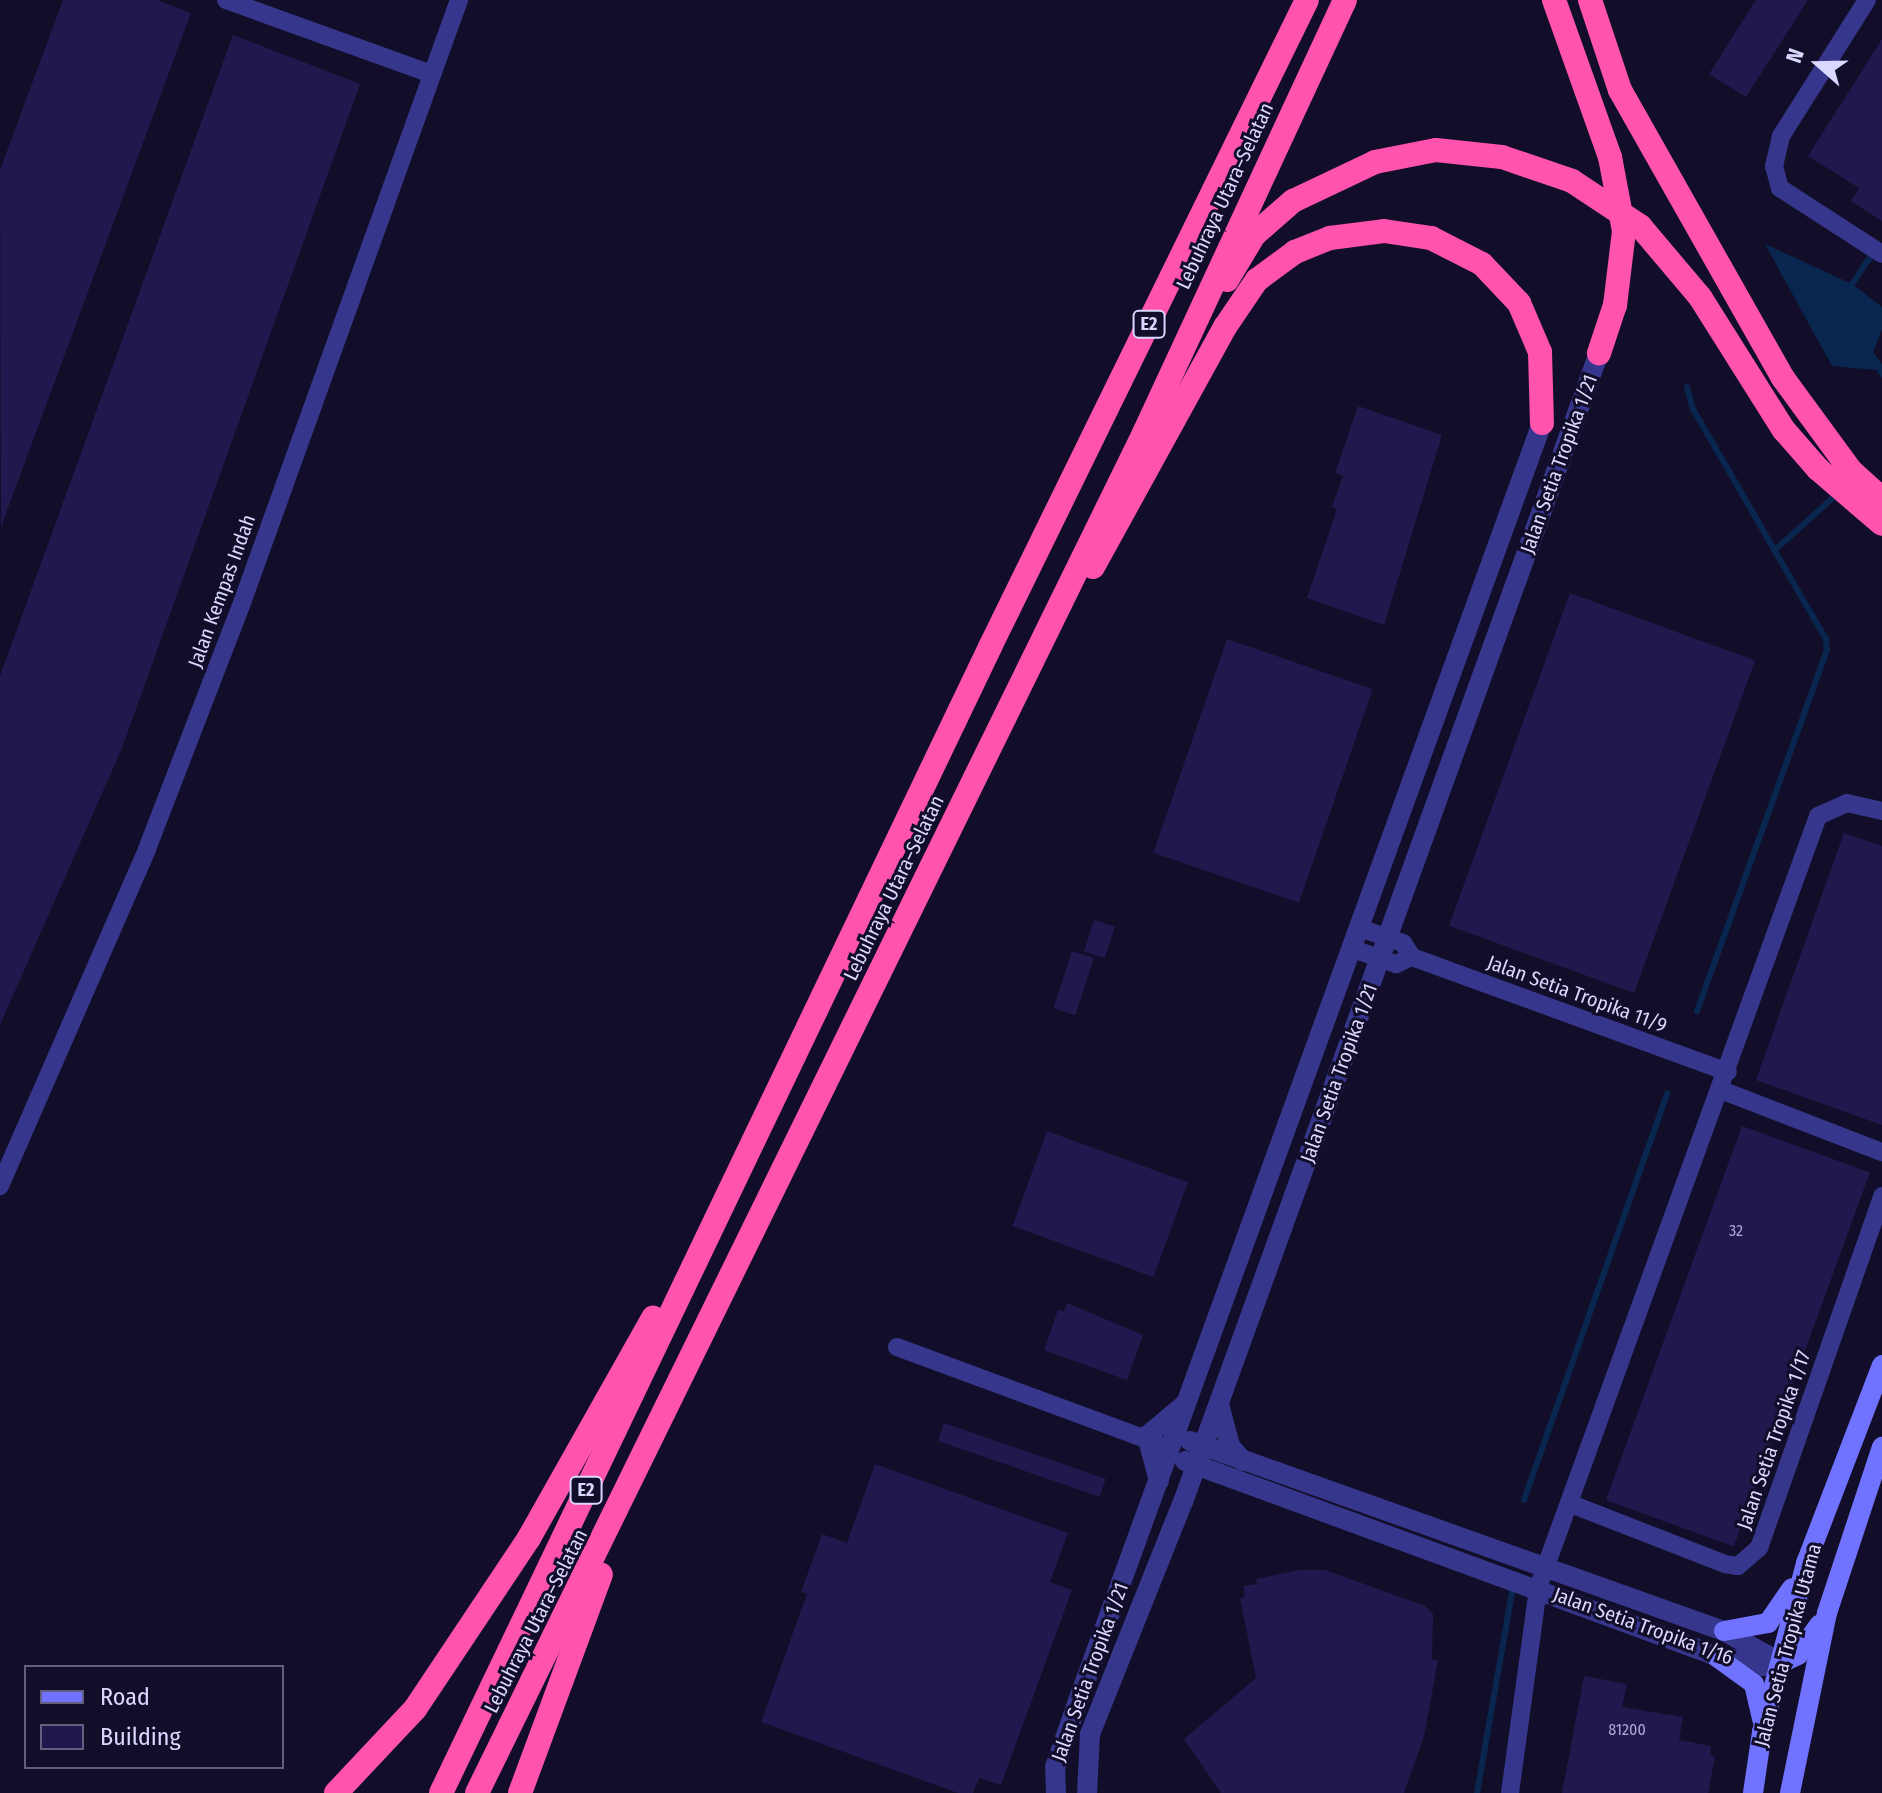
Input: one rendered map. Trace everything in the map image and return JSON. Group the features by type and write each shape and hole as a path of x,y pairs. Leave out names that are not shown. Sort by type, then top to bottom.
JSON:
{"highway":[{"name":"Lebuhraya Utara–Selatan","path":"441,1793 1307,0"},
{"name":"Lebuhraya Utara–Selatan","path":"477,1793 629,1489 1144,433 1268,156 1345,0"},
{"path":"1554,0 1610,157 1624,231 1623,259 1599,353"},
{"path":"1590,0 1620,90 1783,378 1851,471 1882,499"},
{"path":"1144,433 1254,235 1293,201 1375,162 1436,150 1502,157 1572,181 1640,226 1700,297 1783,429 1818,469 1882,524"},
{"path":"1032,662 1116,531 1225,327 1257,280 1295,252 1330,238 1384,231 1431,238 1482,264 1519,303 1540,352 1542,423"},
{"path":"336,1793 415,1709 529,1538 732,1187"},
{"path":"520,1793 629,1489"}],"main road":[{"name":"Jalan Setia Tropika Utama","path":"1753,1793 1762,1732 1806,1563 1882,1365"},
{"name":"Jalan Setia Tropika Utama","path":"1790,1793 1827,1613 1882,1447"},
{"path":"1724,1631 1768,1623 1806,1563"},
{"path":"1803,1718 1793,1678 1781,1663 1798,1655 1827,1613"},
{"path":"1714,1655 1754,1684 1762,1732"}],"street":[{"path":"226,0 432,74"},
{"name":"Jalan Kempas Indah","path":"0,1186 147,849 226,644 459,0"},
{"path":"1867,0 1781,136 1774,166 1780,188 1882,254"},
{"name":"Jalan Setia Tropika 1/21","path":"1087,1793 1090,1734 1200,1456 1599,353"},
{"name":"Jalan Setia Tropika 1/21","path":"1056,1793 1059,1756 1542,423"},
{"path":"1510,1793 1542,1578 1818,816 1847,803 1882,811"},
{"path":"1353,949 1396,964 1412,957 1403,943 1360,928"},
{"name":"Jalan Setia Tropika 11/9","path":"1412,957 1724,1081 1882,1152"},
{"name":"Jalan Setia Tropika 1/17","path":"1571,1504 1725,1564 1738,1566 1759,1548 1882,1196"},
{"path":"897,1347 1173,1445"},
{"path":"1147,1436 1190,1397"},
{"path":"1183,1502 1211,1483 1241,1473 1219,1404"},
{"path":"1147,1436 1159,1485"},
{"name":"Jalan Setia Tropika 1/16","path":"1173,1445 1241,1473 1542,1578 1724,1631 1781,1663"},
{"name":"Jalan Setia Tropika 1/16","path":"1542,1578 1714,1655 1762,1666 1781,1663"}],"water":[{"path":"1765,244 1852,284 1882,307 1882,330 1873,352 1882,364 1882,378 1876,370 1832,366"}],"building":[{"path":"63,0 157,0 191,13 1,527 0,170"},
{"path":"1756,0 1808,0 1746,97 1709,74"},
{"path":"233,35 360,84 122,748 0,1025 0,676"},
{"path":"1882,39 1882,221 1851,201 1859,188 1808,156"},
{"path":"1358,406 1442,435 1384,625 1307,598 1337,509 1332,507 1343,476 1335,473"},
{"path":"1570,593 1755,660 1634,993 1449,926"},
{"path":"1227,639 1373,689 1299,903 1153,853"},
{"path":"1844,833 1882,846 1882,1125 1756,1080"},
{"path":"1094,920 1115,927 1105,958 1084,951"},
{"path":"1072,951 1094,958 1075,1015 1053,1008"},
{"path":"1742,1126 1870,1173 1734,1547 1606,1500"},
{"path":"1047,1131 1188,1182 1153,1277 1012,1226"},
{"path":"1067,1303 1143,1335 1127,1380 1044,1350 1058,1310 1064,1311"},
{"path":"944,1423 1106,1479 1099,1497 938,1441"},
{"path":"875,1464 1068,1533 1050,1582 1072,1590 1001,1785 979,1778 973,1793 958,1793 761,1722 807,1594 801,1592 822,1534 847,1543"},
{"path":"1299,1570 1325,1570 1425,1606 1433,1614 1432,1659 1438,1661 1424,1736 1404,1793 1221,1793 1184,1739 1256,1678 1240,1598 1245,1597 1243,1586 1257,1584 1256,1579"},
{"path":"1584,1676 1627,1684 1622,1707 1683,1717 1679,1740 1711,1746 1710,1755 1715,1756 1708,1793 1562,1793"}],"waterway":[{"path":"1852,284 1870,257"},
{"path":"1687,387 1693,409 1826,639 1827,650 1697,1011"},
{"path":"1775,550 1835,496"},
{"path":"1524,1500 1667,1093"},
{"path":"1477,1793 1513,1586"}]}
